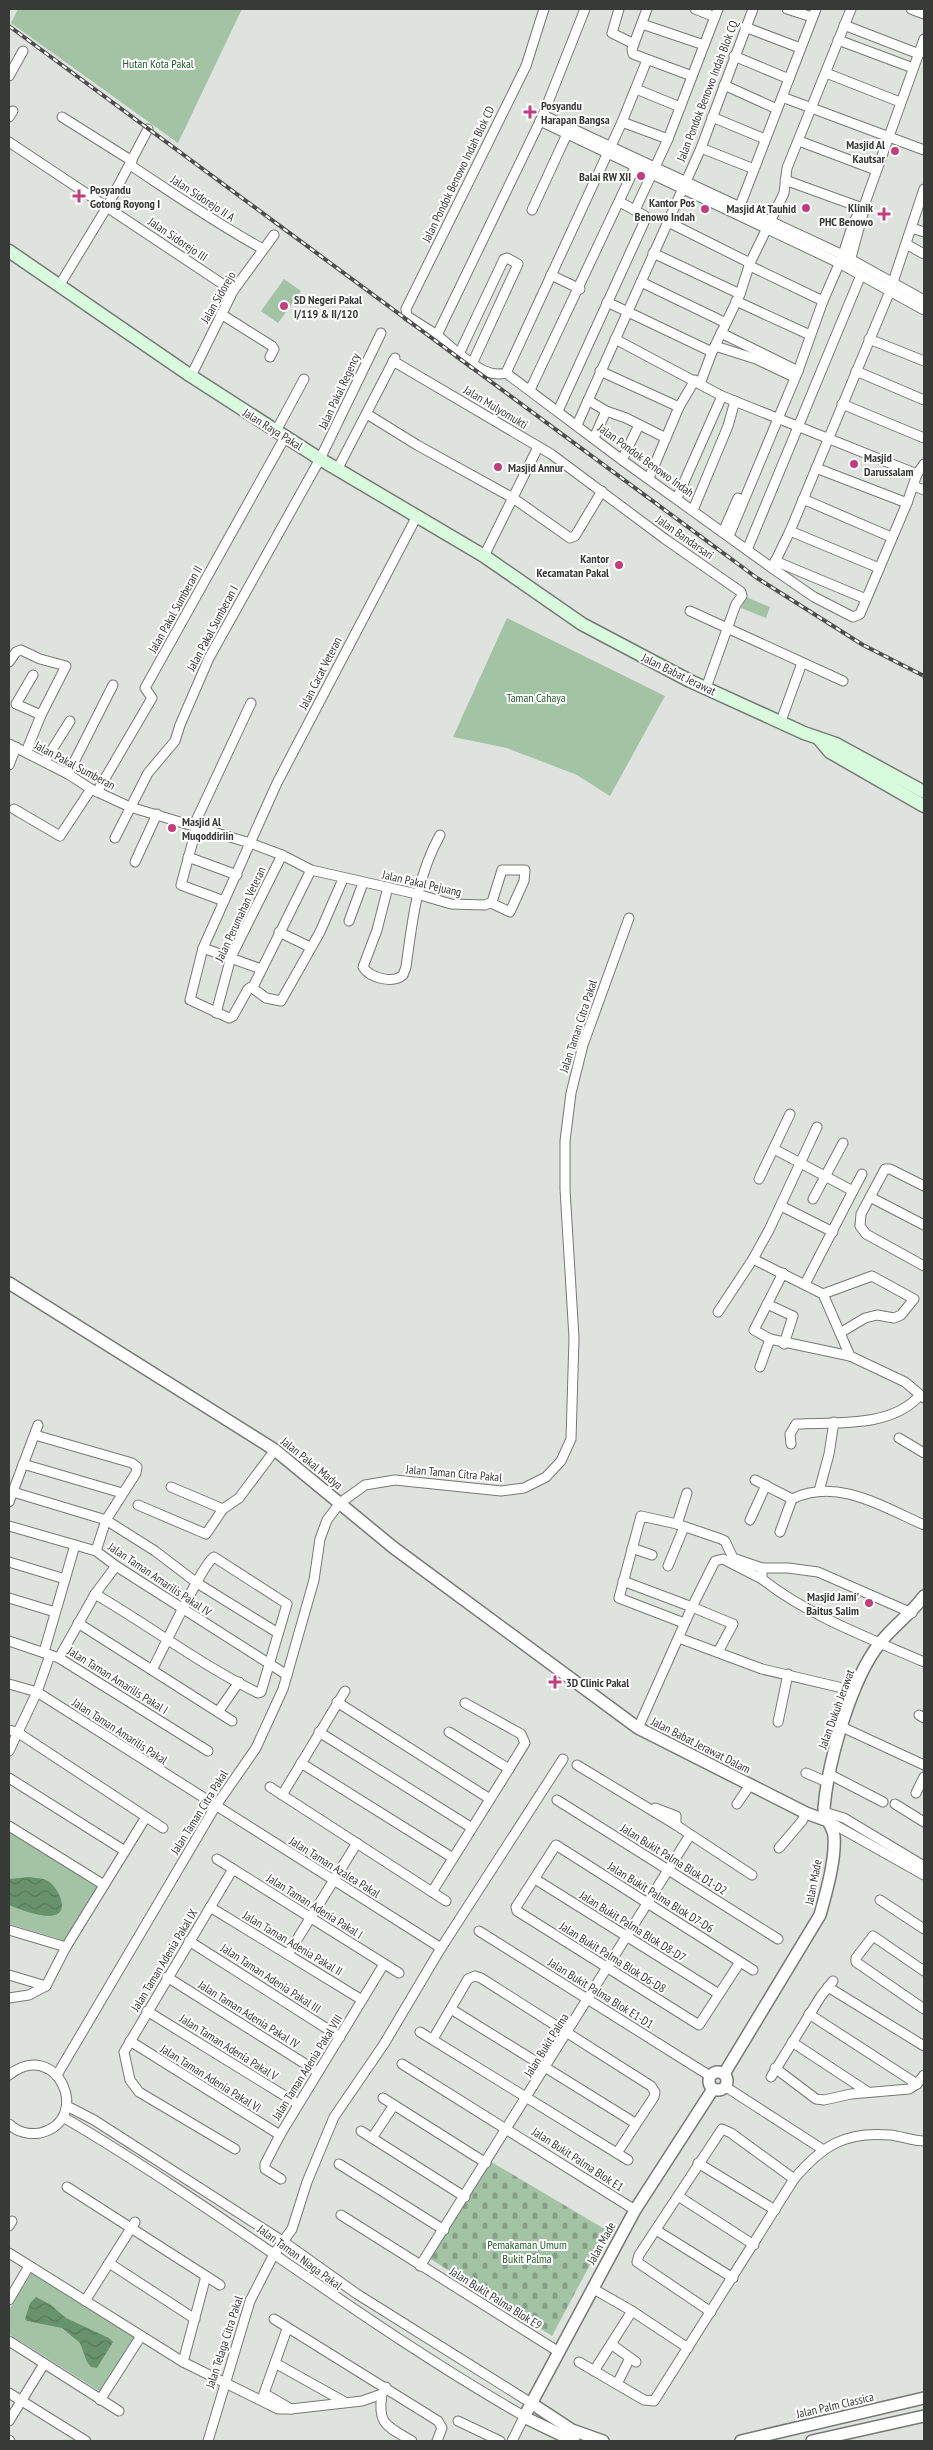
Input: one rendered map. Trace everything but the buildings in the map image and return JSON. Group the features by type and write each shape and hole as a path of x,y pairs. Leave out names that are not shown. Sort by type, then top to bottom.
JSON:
{"main road":[{"name":"Jalan Raya Pakal","path":"9,251 191,376 280,434 318,462 338,468 412,524 484,556 545,597"},
{"name":"Jalan Babat Jerawat","path":"545,597 582,624 622,646 706,688 819,739 836,744 924,792"},
{"name":"Jalan Babat Jerawat","path":"819,739 830,752 924,806"}],"street":[{"name":"Jalan Pondok Benowo Indah Blok CD","path":"437,334 407,316 406,309 526,66 544,9"},
{"path":"585,9 541,118 437,334 472,364 494,375 506,373 609,151 647,60"},
{"path":"619,9 612,32 633,46"},
{"path":"648,9 633,46 636,56 692,76"},
{"path":"695,9 716,13"},
{"name":"Jalan Pondok Benowo Indah Blok CQ","path":"577,425 700,148 753,9"},
{"path":"738,211 813,11 787,9"},
{"path":"649,478 680,407 698,382 738,297 750,264 784,194 788,168 851,9"},
{"path":"911,9 924,14"},
{"name":"Jalan Pondok Benowo Indah Blok CQ","path":"635,210 668,139 716,13"},
{"path":"642,24 704,45"},
{"path":"844,26 919,54"},
{"path":"745,27 800,48"},
{"path":"726,534 823,301 845,261 853,223 864,206 924,39"},
{"path":"838,40 913,68"},
{"path":"9,76 23,51"},
{"path":"734,56 789,79"},
{"path":"826,73 900,102"},
{"path":"724,85 777,108"},
{"path":"636,89 680,107"},
{"path":"782,97 924,150"},
{"name":"Jalan Sidorejo II A","path":"62,117 211,216 226,229 263,249"},
{"path":"541,118 567,134 609,151"},
{"path":"541,118 845,261 892,287 924,310"},
{"path":"712,118 765,139"},
{"path":"622,122 668,139"},
{"path":"59,286 107,207 148,129"},
{"path":"532,210 567,134"},
{"name":"Jalan Sidorejo III","path":"9,142 233,291"},
{"path":"799,142 876,170"},
{"path":"700,148 754,169"},
{"path":"530,390 580,289 637,164"},
{"path":"785,180 864,206"},
{"path":"866,599 774,564 790,531 892,287 924,189"},
{"path":"558,410 646,218 620,202"},
{"path":"668,222 823,301"},
{"path":"912,228 924,232"},
{"name":"Jalan Sidorejo","path":"191,376 233,291 274,235"},
{"path":"906,244 924,254"},
{"path":"653,253 810,335"},
{"path":"459,354 504,259 518,263 472,364"},
{"path":"845,261 862,274 924,300"},
{"path":"747,550 862,274"},
{"path":"551,275 580,289"},
{"path":"641,282 726,323"},
{"path":"608,302 713,349 795,371"},
{"path":"221,314 272,346 274,350 270,357"},
{"path":"721,332 795,371"},
{"name":"Jalan Pakal Regency","path":"318,462 381,333"},
{"path":"869,339 924,361"},
{"path":"615,340 722,396 917,474"},
{"name":"Jalan Mulyomukti","path":"338,468 394,359 584,477"},
{"path":"600,371 680,407"},
{"path":"856,371 924,400"},
{"name":"Jalan Pondok Benowo Indah","path":"506,373 747,550 774,564 814,597 848,616 858,616 907,504 917,474 924,464"},
{"path":"280,434 304,379"},
{"path":"677,498 722,396"},
{"path":"588,400 606,411 666,438"},
{"path":"693,510 728,426 735,401"},
{"path":"842,404 924,438"},
{"path":"594,438 606,411"},
{"path":"367,414 417,445 513,498 572,538 602,491"},
{"path":"622,460 639,425"},
{"name":"Jalan Pakal Sumberan II","path":"94,790 152,698 145,688 280,434"},
{"path":"484,556 538,447"},
{"name":"Jalan Pakal Sumberan I","path":"115,838 148,773 178,736 180,725 209,658 318,462"},
{"path":"816,468 907,504"},
{"name":"Jalan Bandarsari","path":"584,477 665,539 741,592 742,596 736,604 706,688"},
{"path":"914,486 924,490"},
{"path":"803,499 891,537"},
{"name":"Jalan Cacat Veteran","path":"250,843 282,773 412,524"},
{"path":"790,531 879,568"},
{"path":"690,611 843,681"},
{"path":"9,662 16,652 21,650 40,659 66,666 41,715 26,752"},
{"path":"781,721 802,663"},
{"path":"32,675 16,704 41,715"},
{"path":"68,774 113,685"},
{"name":"Jalan Perumahan Veteran","path":"224,901 182,886 181,881 196,826 250,703"},
{"path":"45,761 70,721"},
{"path":"9,765 12,746"},
{"name":"Jalan Pakal Sumberan","path":"12,746 45,761 94,790 130,807"},
{"path":"14,809 60,836 94,790"},
{"path":"130,807 250,843"},
{"path":"135,862 157,814"},
{"path":"388,887 378,930 363,967 366,972 379,978 395,979 403,975 406,967 417,894 429,854 440,836"},
{"name":"Jalan Pakal Pejuang","path":"250,843 311,870 343,879 388,887 451,904 491,903"},
{"name":"Jalan Perumahan Veteran","path":"250,843 203,948 190,999 191,1002 216,1013 231,957 282,856"},
{"name":"Jalan Perumahan Veteran","path":"188,857 237,875"},
{"path":"216,1013 232,1018 248,989 253,987 311,870"},
{"path":"502,870 526,870 524,880 510,912 491,903 502,870"},
{"path":"253,987 266,998 281,1001 326,920 343,879"},
{"path":"349,921 363,883"},
{"name":"Jalan Taman Citra Pakal","path":"57,2075 215,1807 256,1748 283,1689 314,1580 320,1539 327,1520 340,1503 365,1485 395,1480 501,1491 524,1488 546,1478 561,1460 572,1439 574,1338 564,1189 565,1141 571,1093 583,1045 628,918"},
{"path":"279,932 310,947"},
{"path":"203,948 261,969"},
{"path":"759,1179 790,1114"},
{"path":"718,1312 753,1259 781,1206 799,1162 817,1127"},
{"path":"813,1199 843,1143"},
{"path":"774,1149 853,1190"},
{"path":"924,1186 887,1168 870,1197 861,1217 860,1226 863,1231 924,1266"},
{"path":"806,1284 862,1174"},
{"path":"870,1197 924,1225"},
{"path":"781,1206 833,1232"},
{"path":"753,1259 823,1294 850,1356"},
{"path":"783,1273 754,1330 770,1340 784,1344 850,1356 906,1382 922,1396 897,1414 888,1417 796,1424 790,1434 791,1444"},
{"path":"823,1294 872,1276 914,1299 901,1315 894,1318 877,1315 871,1316 840,1333"},
{"name":"Jalan Pakal Madya","path":"9,1283 275,1450 394,1548 582,1687"},
{"path":"767,1304 794,1316 784,1344"},
{"path":"760,1367 770,1340"},
{"path":"819,1491 829,1454 834,1422"},
{"path":"38,1425 10,1496 106,1520 155,1551 197,1583 278,1633"},
{"path":"35,1434 137,1466 136,1473 106,1520 96,1551"},
{"path":"899,1438 924,1453"},
{"path":"138,1505 204,1534 209,1531 223,1509 239,1498 275,1450"},
{"path":"24,1464 122,1493"},
{"path":"755,1480 792,1499"},
{"path":"750,1520 766,1485"},
{"path":"171,1487 223,1509"},
{"path":"780,1532 792,1499 807,1492 819,1491 843,1491 924,1525"},
{"path":"668,1566 680,1526 687,1493"},
{"path":"684,1623 622,1601 619,1595 641,1516 680,1526 725,1541 733,1561 762,1578 781,1594 801,1606 924,1662"},
{"name":"Jalan Taman Amarilis Pakal IV","path":"9,1526 96,1551 183,1610 287,1675"},
{"path":"9,1751 13,1731 36,1692 51,1655 55,1612 75,1545"},
{"path":"632,1548 652,1555"},
{"path":"95,1594 168,1639 258,1693 261,1692 287,1604 214,1557 208,1560 197,1583 183,1610 168,1639 152,1670"},
{"path":"638,1728 684,1623 715,1561 723,1559 762,1568 788,1568 818,1572 912,1613"},
{"path":"9,1562 65,1578"},
{"path":"51,1655 78,1623 95,1594 116,1566"},
{"path":"762,1568 762,1578"},
{"path":"623,1581 733,1624 718,1652"},
{"name":"Jalan Dukuh Jerawat","path":"818,1815 842,1727 867,1664 880,1643 912,1613 924,1596"},
{"path":"9,1598 55,1612"},
{"path":"78,1623 232,1722"},
{"path":"679,1638 762,1669 855,1691"},
{"name":"Jalan Taman Amarilis Pakal I","path":"9,1641 51,1655 208,1751"},
{"path":"778,1722 788,1674"},
{"path":"218,1712 239,1682"},
{"name":"Jalan Taman Amarilis Pakal","path":"9,1684 36,1692 215,1807"},
{"name":"Jalan Babat Jerawat Dalam","path":"582,1687 638,1728 750,1785 818,1815"},
{"path":"282,1795 345,1691"},
{"path":"337,1702 490,1799"},
{"path":"432,1892 525,1744 525,1738 521,1734 465,1703"},
{"path":"842,1727 924,1765"},
{"path":"13,1731 163,1828"},
{"path":"319,1732 472,1828"},
{"path":"449,1732 509,1770"},
{"path":"441,1948 563,1759"},
{"path":"301,1763 453,1858"},
{"path":"577,1765 676,1825 752,1875"},
{"path":"806,1774 828,1778 883,1802"},
{"path":"916,1793 924,1777"},
{"path":"9,1778 126,1851"},
{"path":"737,1804 750,1785"},
{"path":"270,1787 446,1901"},
{"name":"Jalan Bukit Palma Blok D1-D2","path":"557,1800 778,1939"},
{"path":"896,1804 924,1822"},
{"name":"Jalan Taman Azalea Pakal","path":"215,1807 441,1948"},
{"path":"818,1815 924,1875"},
{"path":"779,1848 798,1827 818,1815 844,1818 924,1866"},
{"name":"Jalan Made","path":"724,2074 820,1915 826,1895 834,1837 818,1815"},
{"path":"9,1998 29,1994 46,1986 66,1947 146,1817"},
{"path":"9,1826 104,1885"},
{"name":"Jalan Bukit Palma","path":"420,2266 568,2034 587,2000 690,1835"},
{"path":"288,1954 357,1843"},
{"name":"Jalan Bukit Palma Blok D7-D6","path":"534,1879 556,1845 753,1970"},
{"name":"Jalan Taman Adenia Pakal I","path":"218,1859 399,1973"},
{"name":"Jalan Taman Adenia Pakal IX","path":"233,1869 124,2052 125,2066 130,2080 139,2092 234,2149"},
{"name":"Jalan Bukit Palma Blok D6-D8","path":"534,1879 515,1909 607,1968 699,2025 719,1994"},
{"name":"Jalan Bukit Palma Blok D8-D7","path":"534,1879 719,1994"},
{"path":"880,1900 924,1929"},
{"name":"Jalan Taman Adenia Pakal II","path":"210,1907 362,2000"},
{"path":"9,1930 66,1947"},
{"name":"Jalan Bukit Palma Blok E1-D1","path":"479,1931 710,2076"},
{"path":"924,1970 873,1936 856,1958 856,1962 924,2009"},
{"name":"Jalan Taman Adenia Pakal III","path":"189,1941 340,2037"},
{"name":"Jalan Telaga Citra Pakal","path":"208,2441 250,2301 274,2254 292,2229 307,2182 334,2117 384,2044 441,1948"},
{"path":"719,1994 740,1962"},
{"name":"Jalan Taman Adenia Pakal VIII","path":"281,2179 264,2167 298,2104 384,1964"},
{"path":"9,1975 46,1986"},
{"path":"433,2039 468,1979 475,1976 481,1978 651,2086 654,2096 617,2153"},
{"name":"Jalan Taman Adenia Pakal IV","path":"167,1977 318,2072"},
{"path":"924,2046 830,1984 809,2014 773,2073 816,2099 824,2100 868,2092 901,2090 917,2084 924,2074"},
{"path":"451,2009 636,2123"},
{"name":"Jalan Taman Adenia Pakal V","path":"147,2011 298,2104"},
{"path":"809,2014 917,2084"},
{"path":"420,2032 628,2160"},
{"name":"Jalan Taman Adenia Pakal VI","path":"130,2041 280,2135"},
{"path":"792,2042 868,2092"},
{"name":"Jalan Bukit Palma Blok E1","path":"402,2064 508,2128 635,2210"},
{"path":"9,2075 26,2066 48,2069 57,2075 66,2089 67,2106 63,2117 56,2125 46,2131 35,2134 24,2133 9,2124"},
{"path":"717,2072 724,2074 728,2080 726,2087 720,2090 713,2089 709,2083 710,2076 717,2072"},
{"path":"726,2087 822,2149"},
{"name":"Jalan Made","path":"524,2416 635,2210 713,2089"},
{"path":"383,2098 486,2163"},
{"path":"372,2138 394,2105"},
{"name":"Jalan Taman Niaga Pakal","path":"67,2106 94,2120 284,2242 357,2294 531,2403"},
{"name":"Jalan Taman Niaga Pakal","path":"63,2117 198,2202 332,2296 524,2416"},
{"path":"711,2312 637,2262 656,2230 722,2129 731,2133 794,2179"},
{"path":"361,2131 465,2197"},
{"path":"579,2362 644,2400 654,2400 754,2245 794,2179 822,2149 844,2139 876,2134 924,2141"},
{"path":"698,2163 775,2210"},
{"path":"339,2164 444,2230"},
{"path":"67,2187 133,2225 220,2285"},
{"path":"678,2196 754,2245"},
{"name":"Jalan Bukit Palma Blok E9","path":"341,2215 559,2352"},
{"path":"85,2301 133,2225"},
{"path":"656,2230 733,2278"},
{"path":"9,2253 183,2362 224,2384 291,2409 343,2401 362,2401 384,2390"},
{"path":"110,2263 195,2319"},
{"path":"9,2300 29,2266"},
{"path":"183,2362 206,2276"},
{"path":"592,2288 632,2311 688,2348"},
{"path":"594,2371 632,2311"},
{"path":"274,2320 384,2390 438,2420 442,2428 437,2441"},
{"path":"263,2398 287,2329"},
{"path":"100,2400 141,2336"},
{"path":"9,2341 119,2411"},
{"path":"611,2344 633,2360 617,2384"},
{"path":"9,2421 44,2364"},
{"path":"275,2364 343,2401"},
{"path":"384,2390 379,2410 381,2417 388,2426 412,2441"},
{"path":"9,2393 86,2441"},
{"name":"Jalan Palm Classica","path":"748,2440 924,2398"},
{"path":"531,2403 572,2430 602,2441"},
{"path":"512,2441 524,2416 574,2441"},
{"path":"812,2441 924,2416"},
{"path":"458,2421 500,2441"}],"green space":[{"name":"Hutan Kota Pakal","path":"18,9 242,9 178,143 11,23"},
{"path":"284,279 301,291 278,323 261,311"},
{"path":"746,597 770,607 766,618 741,608"},
{"name":"Taman Cahaya","path":"507,618 665,696 610,796 577,775 507,748 453,737"},
{"path":"9,1831 99,1888 66,1941 9,1924"},
{"name":"Pemakaman Umum Bukit Palma","path":"488,2160 608,2231 552,2336 429,2258"},
{"path":"32,2272 137,2336 101,2392 9,2334 9,2310"}],"water":[{"path":"29,1877 46,1880 52,1884 61,1901 61,1911 50,1916 40,1915 9,1905 9,1879"},
{"path":"36,2297 51,2305 66,2318 109,2338 113,2342 97,2368 91,2367 87,2362 80,2343 62,2328 25,2319 30,2303"}],"railway":[{"path":"9,26 757,578 863,645 924,676"}],"place":[{"name":"Posyandu Harapan Bangsa","path":"530,112"},
{"name":"Masjid Al Kautsar","path":"895,151"},
{"name":"Balai RW XII","path":"641,176"},
{"name":"Posyandu Gotong Royong I","path":"79,196"},
{"name":"Masjid At Tauhid","path":"806,208"},
{"name":"Kantor Pos Benowo Indah","path":"705,209"},
{"name":"Klinik PHC Benowo","path":"884,214"},
{"name":"SD Negeri Pakal I/119 & II/120","path":"284,306"},
{"name":"Masjid Darussalam","path":"854,464"},
{"name":"Masjid Annur","path":"498,467"},
{"name":"Kantor Kecamatan Pakal","path":"619,565"},
{"name":"Masjid Al Muqoddiriin","path":"172,828"},
{"name":"Masjid Jami' Baitus Salim","path":"869,1603"},
{"name":"3D Clinic Pakal","path":"555,1682"}]}
